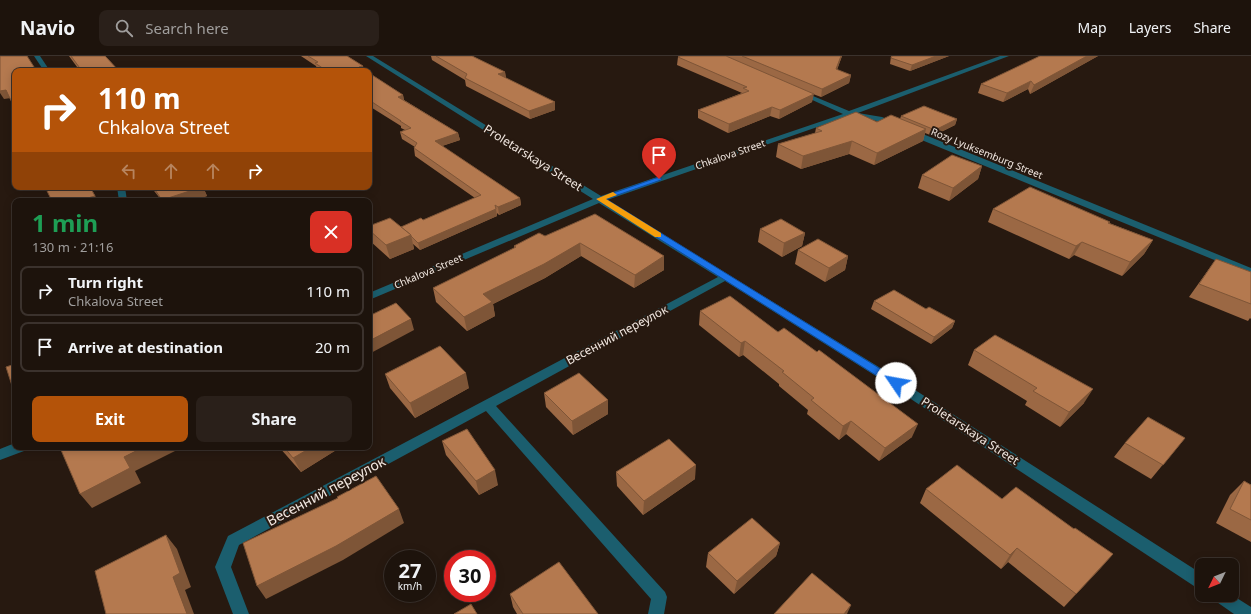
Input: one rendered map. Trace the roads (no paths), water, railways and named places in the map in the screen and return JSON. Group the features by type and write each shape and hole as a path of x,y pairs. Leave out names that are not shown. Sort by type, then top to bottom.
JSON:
{"street":[{"path":"37,56 45,68"},
{"name":"Proletarskaya Street","path":"369,56 890,379 1195,578"},
{"name":"Chkalova Street","path":"372,295 600,199 849,114 1006,56"},
{"name":"Rozy Lyuksemburg Street","path":"792,90 849,114 879,119 1251,272"},
{"name":"Весенний переулок","path":"241,614 223,567 233,541 726,277"},
{"path":"488,405 659,597 656,614"},
{"path":"0,455 12,450"},
{"path":"1230,602 1248,614"}]}
